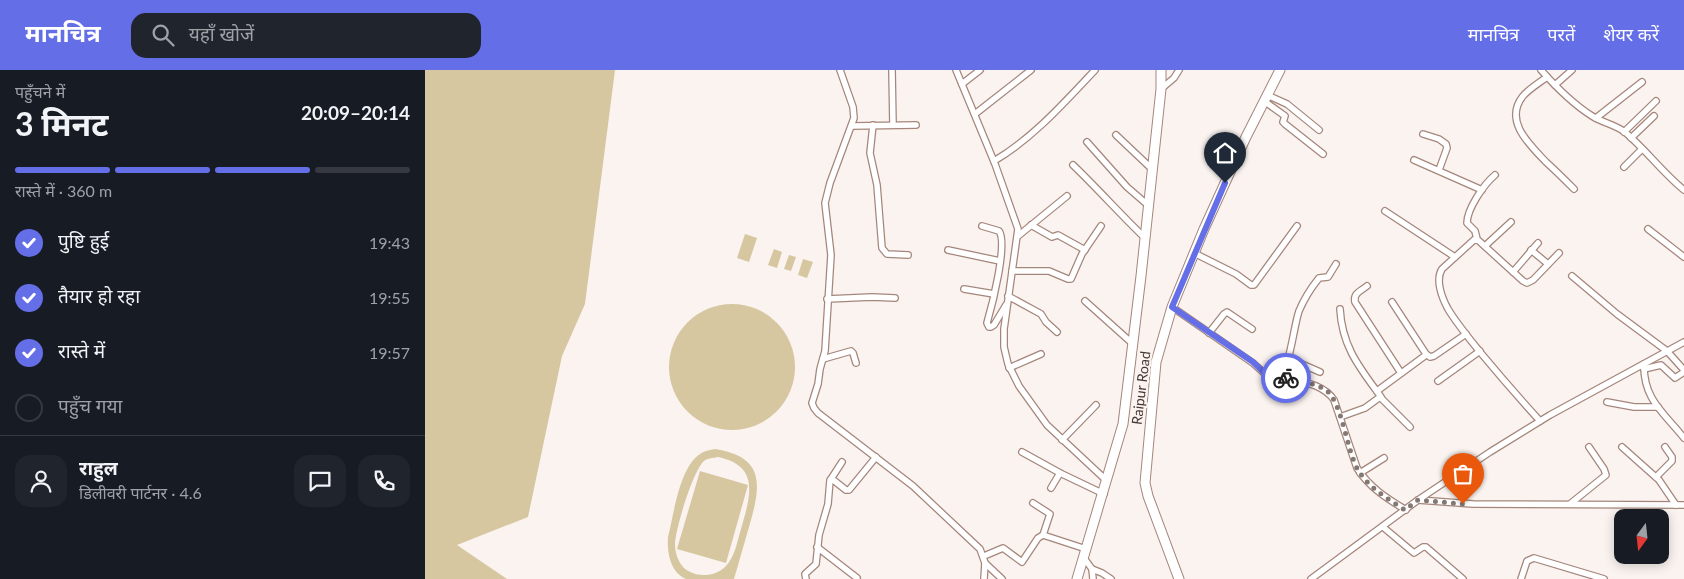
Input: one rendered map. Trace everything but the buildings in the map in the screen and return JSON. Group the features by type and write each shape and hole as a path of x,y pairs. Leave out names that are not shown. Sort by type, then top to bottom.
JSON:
{"main road":[{"name":"Raipur Road","path":"1179,579 1148,496 1145,483 1155,362 1172,307 1194,253 1246,136 1279,70"},
{"path":"1077,579 1104,494 1123,424 1163,72"}],"street":[{"path":"840,70 853,107 854,118 830,183 825,203 831,250 827,299 828,322 823,359 813,400 814,408 913,486 980,550 1002,579"},
{"path":"892,70 893,125"},
{"path":"956,70 994,161 1016,221 1017,236 1004,347 1009,368 1039,415 1062,440 1107,481"},
{"path":"962,84 980,70"},
{"path":"975,114 1031,70"},
{"path":"994,161 1030,135 1095,70"},
{"path":"1161,89 1174,78 1179,70"},
{"path":"1541,70 1555,85 1581,107 1596,118 1616,126 1624,132 1684,190"},
{"path":"1555,85 1572,70"},
{"path":"1547,77 1523,97 1518,108 1516,120 1518,128 1531,146 1574,189"},
{"path":"1596,118 1642,82"},
{"path":"1265,98 1287,104 1319,130"},
{"path":"1265,98 1285,116 1285,124 1323,154"},
{"path":"1624,132 1656,101"},
{"path":"1631,138 1654,116"},
{"path":"873,125 871,153 877,185 882,248 887,254 908,255"},
{"path":"852,126 916,125"},
{"path":"1423,134 1439,139 1446,144 1447,148 1439,170"},
{"path":"1116,136 1153,170"},
{"path":"1087,142 1127,187 1149,206"},
{"path":"1625,167 1642,149"},
{"path":"1415,160 1481,190"},
{"path":"1073,165 1101,193 1109,204 1145,238"},
{"path":"1495,174 1481,190 1467,220 1468,225 1475,231 1477,239 1523,281 1529,283 1559,253"},
{"path":"1017,236 1067,196"},
{"path":"1385,211 1455,257"},
{"path":"1485,246 1511,222"},
{"path":"1031,225 1052,236 1058,235 1085,250"},
{"path":"982,226 1001,232 1002,246 987,322 989,327 994,325 1008,300"},
{"path":"1012,271 1049,271 1070,279 1085,250 1101,226"},
{"path":"1194,253 1254,285 1297,226"},
{"path":"1648,229 1684,257"},
{"path":"1477,239 1473,240 1441,270 1439,283 1448,308 1466,334 1540,421"},
{"path":"1513,272 1538,243"},
{"path":"948,250 1000,262"},
{"path":"1531,250 1548,264"},
{"path":"1172,307 1253,362 1273,381 1278,381 1288,358 1297,317 1305,299 1319,278 1329,276 1336,264"},
{"path":"1572,276 1617,314 1667,351 1684,371 1675,378 1661,365 1644,367"},
{"path":"1367,286 1356,294 1354,297 1355,302 1401,373"},
{"path":"964,288 994,294"},
{"path":"827,299 895,298"},
{"path":"1008,300 1041,314 1057,332"},
{"path":"1085,301 1133,344"},
{"path":"1392,302 1429,357 1466,334"},
{"path":"1340,309 1343,332 1357,364 1379,394 1410,427"},
{"path":"1209,333 1227,312 1252,329"},
{"path":"1311,579 1418,500 1490,452 1540,421 1644,367 1684,342"},
{"path":"823,359 851,351 856,363"},
{"path":"1438,381 1479,351"},
{"path":"1009,368 1041,354"},
{"path":"1340,417 1365,408 1401,373 1427,355"},
{"path":"1288,358 1320,372"},
{"path":"1644,367 1644,379 1658,407 1684,438"},
{"path":"1281,376 1326,391 1334,400 1350,450 1360,473 1374,489 1405,510"},
{"path":"1607,402 1634,408 1658,407"},
{"path":"1062,440 1096,405"},
{"path":"1622,446 1656,476 1676,504"},
{"path":"1570,504 1606,475 1605,470 1589,447"},
{"path":"1656,476 1673,460 1665,447"},
{"path":"1022,452 1104,494"},
{"path":"831,479 846,490 849,490 876,457"},
{"path":"1360,473 1384,458"},
{"path":"806,579 805,574 815,564 819,534 829,504 830,482 842,462"},
{"path":"1051,488 1060,473"},
{"path":"1418,500 1473,504 1684,505"},
{"path":"985,559 1003,548 1022,562 1038,538 1043,535 1051,514 1033,503"},
{"path":"1383,527 1414,553 1423,547 1427,547 1463,579"},
{"path":"1043,535 1085,554 1093,579"},
{"path":"817,547 857,578"},
{"path":"1521,579 1527,561 1534,558 1604,579"},
{"path":"984,579 985,559"},
{"path":"1091,569 1111,579"}],"shaded area":[{"path":"425,70 615,70 585,304 562,356 528,517 457,545 507,579 425,579"},
{"path":"745,234 757,238 749,262 737,258"},
{"path":"774,249 782,252 777,268 768,265"},
{"path":"789,255 796,257 791,271 784,269"},
{"path":"803,259 813,262 807,278 798,275"},
{"path":"732,304 756,309 767,314 777,322 785,332 790,343 795,367 790,391 785,402 777,412 767,420 756,425 732,430 708,425 697,420 687,412 679,402 674,391 669,367 674,343 679,332 687,322 697,314 708,309"},
{"path":"715,449 732,453 744,459 751,466 756,476 756,499 734,579 686,579 676,572 673,567 668,549 668,537 678,492 682,480 693,461 705,451","holes":["718,457 732,461 747,475 749,484 747,506 735,549 731,559 720,571 707,575 694,574 683,567 676,555 675,548 676,535 686,500 695,476 704,461"]},
{"path":"700,471 748,485 726,563 677,549"}],"way so far":[{"path":"1286,378 1322,388 1333,397 1357,468 1368,483 1385,497 1405,510 1418,500 1463,504"}],"route":[{"path":"1225,183 1172,307 1253,362 1273,381 1280,380 1281,376 1286,378"}]}
